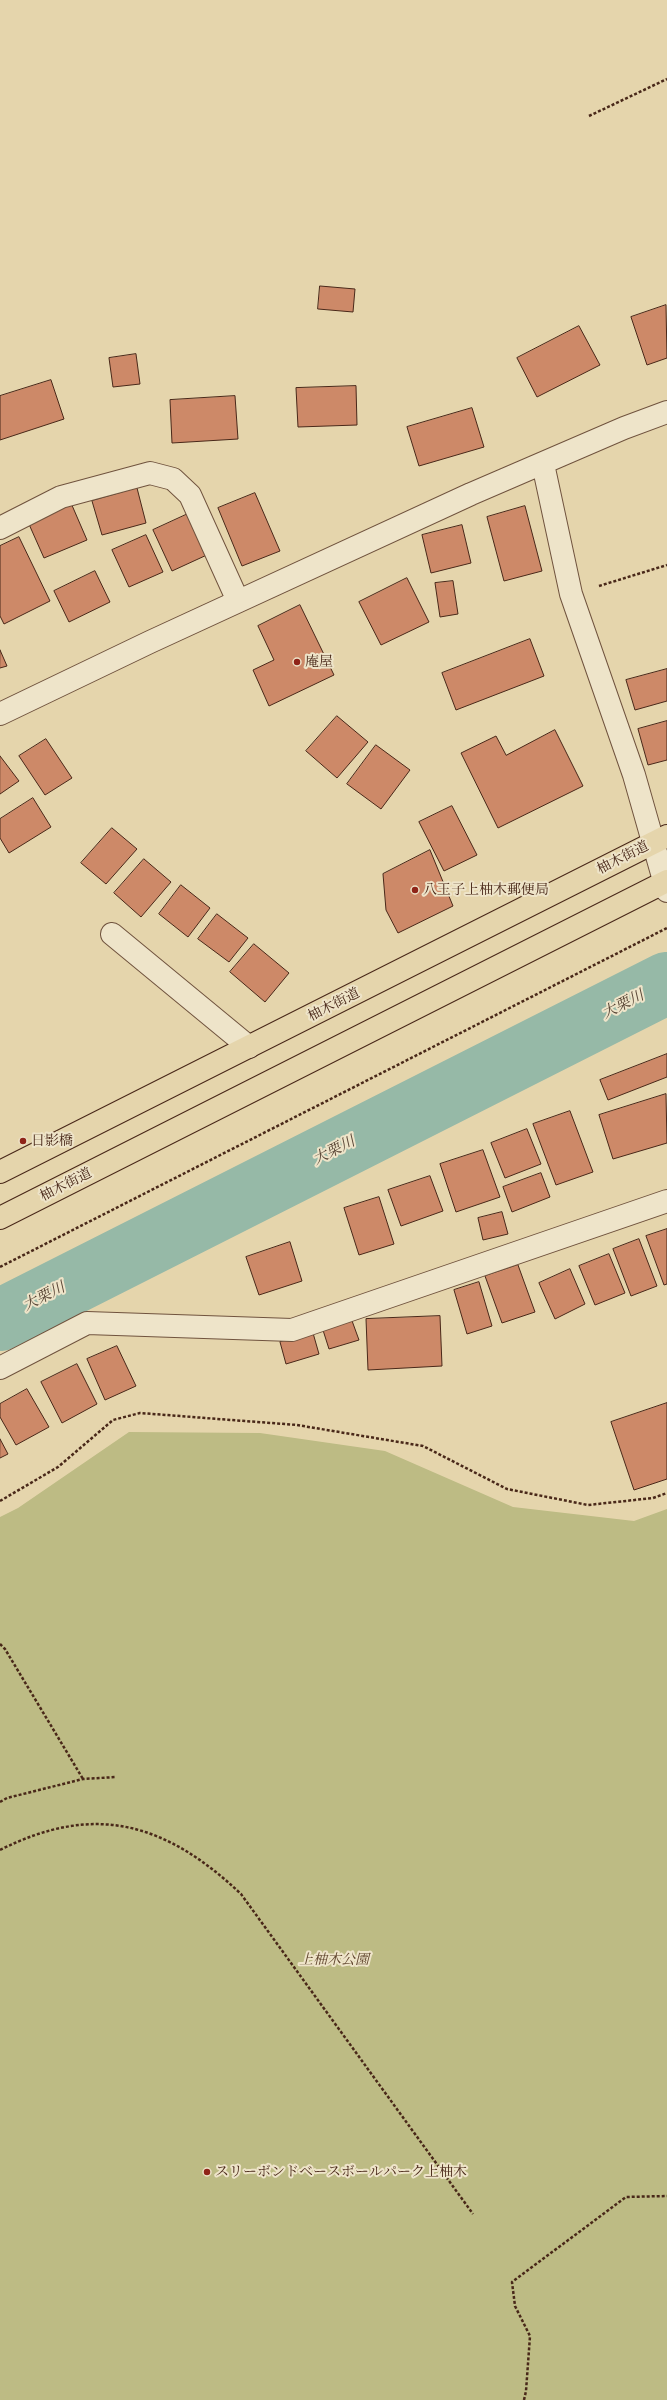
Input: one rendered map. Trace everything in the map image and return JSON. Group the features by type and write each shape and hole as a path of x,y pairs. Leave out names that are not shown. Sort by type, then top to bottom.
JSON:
{"main road":[{"name":"柚木街道","path":"0,1172 249,1048 660,839"},
{"name":"柚木街道","path":"0,1218 666,885"}],"street":[{"path":"0,714 238,601 471,494 624,428 667,412"},
{"path":"543,464 571,594 634,775 660,839 666,885"},
{"path":"0,528 61,497 150,473 173,479 190,495 238,601"},
{"path":"112,934 249,1048"},
{"path":"0,1368 87,1323 292,1330 667,1201"}],"path":[{"path":"589,116 667,79"},
{"path":"571,594 667,565"},
{"path":"0,1267 667,928"},
{"path":"0,1501 58,1467 113,1420 140,1413 297,1425 423,1446 507,1489 588,1505 653,1498 667,1493"},
{"path":"0,1644 5,1649 83,1779"},
{"path":"0,1802 7,1798 83,1779 116,1777"},
{"path":"0,1850 38,1833 57,1828 98,1823 148,1832 214,1868 241,1894 473,2214"},
{"path":"524,2400 526,2392 530,2336 515,2306 512,2282 626,2197 667,2196"}],"green space":[{"name":"上柚木公園","path":"129,1432 260,1433 385,1451 513,1507 634,1521 667,1509 667,2400 0,2400 0,1517 18,1508"}],"building":[{"path":"320,286 355,289 353,312 318,309"},
{"path":"666,305 667,358 647,365 631,317"},
{"path":"579,326 600,365 537,397 517,358"},
{"path":"136,354 140,384 113,387 109,358"},
{"path":"51,380 64,419 0,440 0,396"},
{"path":"356,386 357,425 298,427 296,388"},
{"path":"235,396 238,439 172,443 170,400"},
{"path":"472,408 484,447 419,466 407,427"},
{"path":"137,488 146,523 102,535 92,501"},
{"path":"255,493 280,551 242,566 218,508"},
{"path":"71,503 87,540 44,558 28,522"},
{"path":"525,506 542,571 504,581 487,517"},
{"path":"190,513 209,554 172,571 153,530"},
{"path":"462,525 471,563 431,573 422,535"},
{"path":"146,535 163,572 129,587 112,550"},
{"path":"19,537 50,601 4,624 0,616 0,546"},
{"path":"95,571 110,602 69,622 54,591"},
{"path":"407,578 429,622 381,645 359,602"},
{"path":"453,581 458,614 440,617 435,583"},
{"path":"300,605 334,675 269,706 253,670 274,660 258,626"},
{"path":"530,639 544,676 456,710 442,673"},
{"path":"0,650 7,666 0,668"},
{"path":"667,669 667,701 635,710 626,680"},
{"path":"337,716 368,742 337,778 306,751"},
{"path":"667,721 667,760 648,765 638,729"},
{"path":"555,730 583,786 498,828 461,753 496,736 506,755"},
{"path":"46,739 72,778 45,795 19,756"},
{"path":"376,745 410,770 381,809 347,784"},
{"path":"0,756 19,781 0,794"},
{"path":"33,798 51,827 9,853 0,838 0,819"},
{"path":"452,806 477,855 444,871 419,822"},
{"path":"112,828 137,849 106,884 81,863"},
{"path":"430,850 453,906 398,933 386,910 383,874"},
{"path":"144,859 171,882 141,917 114,893"},
{"path":"181,885 210,908 188,937 159,914"},
{"path":"217,914 248,938 229,962 198,939"},
{"path":"254,944 289,973 265,1002 230,972"},
{"path":"667,1054 667,1077 608,1100 600,1080"},
{"path":"666,1094 667,1143 613,1159 599,1115"},
{"path":"570,1111 593,1172 556,1185 533,1124"},
{"path":"527,1129 541,1164 505,1178 491,1143"},
{"path":"483,1150 500,1197 456,1212 440,1164"},
{"path":"541,1173 550,1197 512,1212 503,1187"},
{"path":"430,1176 443,1211 401,1226 388,1190"},
{"path":"379,1197 394,1244 359,1255 344,1208"},
{"path":"502,1212 508,1234 483,1240 478,1218"},
{"path":"667,1229 667,1284 664,1285 646,1236"},
{"path":"639,1239 657,1286 631,1296 613,1249"},
{"path":"290,1242 302,1281 259,1295 246,1257"},
{"path":"609,1254 625,1293 595,1305 579,1266"},
{"path":"518,1265 535,1312 502,1323 485,1276"},
{"path":"570,1269 585,1304 555,1319 539,1283"},
{"path":"479,1282 492,1326 467,1334 454,1290"},
{"path":"440,1316 442,1366 368,1370 366,1319"},
{"path":"351,1318 359,1340 329,1349 322,1327"},
{"path":"313,1333 319,1354 286,1364 280,1342"},
{"path":"117,1346 136,1386 105,1400 87,1359"},
{"path":"77,1364 97,1404 62,1423 41,1382"},
{"path":"27,1389 49,1427 16,1445 0,1417 0,1404"},
{"path":"667,1403 667,1479 634,1490 611,1422"},
{"path":"0,1439 8,1454 0,1458"}],"waterway":[{"name":"大栗川","path":"0,1320 667,983"}],"place":[{"name":"庵屋","path":"297,662"},
{"name":"八王子上柚木郵便局","path":"415,890"},
{"name":"日影橋","path":"23,1141"},
{"name":"スリーボンドベースボールパーク上柚木","path":"207,2172"}]}
